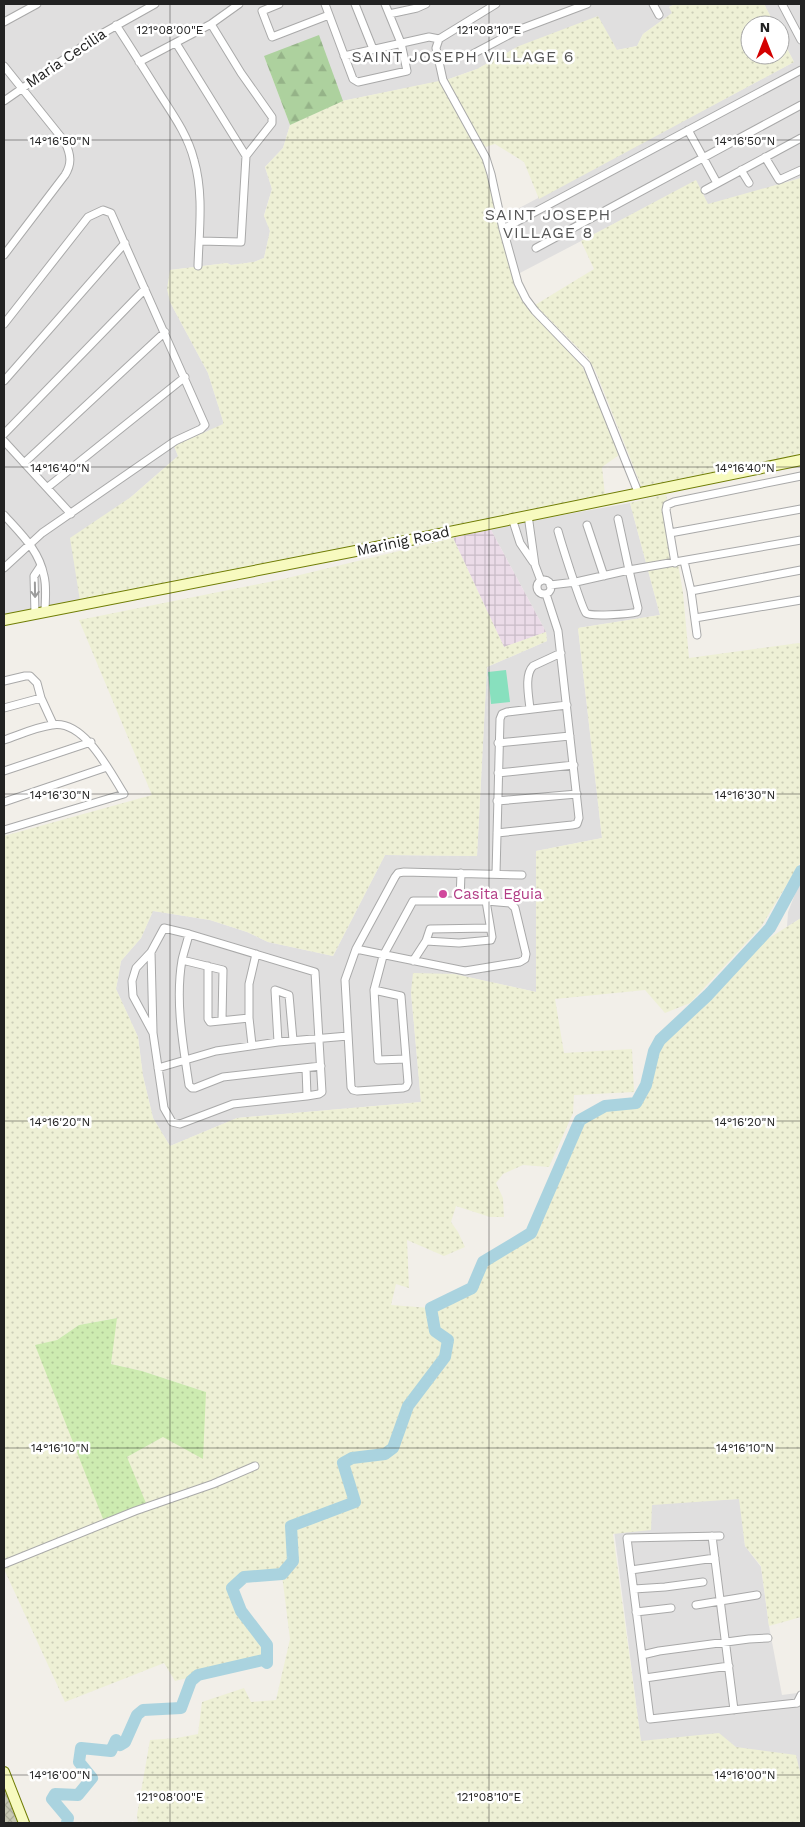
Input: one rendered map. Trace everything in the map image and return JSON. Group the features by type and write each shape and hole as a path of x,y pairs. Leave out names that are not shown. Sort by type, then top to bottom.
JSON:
{"street":[{"path":"4,22 38,4"},
{"name":"Maria Cecilia","path":"4,101 116,25 155,4"},
{"path":"139,62 211,24 239,4"},
{"path":"279,4 262,12 272,37 329,16"},
{"path":"324,4 353,79 358,82 406,71 401,43 385,4"},
{"path":"355,4 373,50"},
{"path":"389,14 426,4"},
{"path":"344,56 401,43 429,38 439,39 496,4"},
{"path":"469,56 518,30 587,4"},
{"path":"653,4 659,15"},
{"path":"782,4 801,40"},
{"path":"211,24 241,73 272,117 270,127 246,156"},
{"path":"116,25 179,125 195,160 200,192 198,266"},
{"path":"439,39 436,48 443,80 486,158 518,283 526,299 587,365 638,492"},
{"path":"176,44 246,156 241,242 199,241"},
{"path":"4,66 65,142 71,162 70,168 4,255"},
{"path":"503,229 801,70"},
{"path":"536,248 801,105"},
{"path":"688,130 717,184"},
{"path":"705,190 801,138"},
{"path":"765,157 779,180 801,170"},
{"path":"741,170 749,183"},
{"path":"4,324 88,217 103,210 111,213 206,425 201,430 175,440 30,543 4,568"},
{"path":"4,381 124,243"},
{"path":"4,434 145,289"},
{"path":"24,463 165,332"},
{"path":"48,488 185,377"},
{"path":"4,441 71,514"},
{"name":"Marinig Road","path":"4,620 371,548 801,460"},
{"path":"675,563 666,510 667,506 674,502 801,476"},
{"path":"670,534 801,509"},
{"path":"4,515 30,543 38,555 40,567 34,576 40,613"},
{"path":"528,515 535,565 541,582"},
{"path":"512,518 520,543 535,565"},
{"path":"558,531 586,613 590,615 631,614 637,612 638,608 618,519"},
{"path":"587,525 604,576"},
{"path":"541,582 545,581 550,585 576,582 629,570 801,540"},
{"path":"684,561 691,591 697,635"},
{"path":"691,591 801,570"},
{"path":"541,582 538,585 538,591 546,594"},
{"path":"546,594 551,589 550,585"},
{"path":"497,833 577,824 579,818 558,631 546,594"},
{"path":"695,618 801,600"},
{"path":"530,709 528,675 530,669 561,653"},
{"path":"4,681 30,676 37,683 41,698 53,724"},
{"path":"4,708 41,698"},
{"path":"496,874 498,743 502,714 567,705"},
{"path":"4,740 53,724 64,725 77,731 91,742 124,794 4,830"},
{"path":"498,743 570,736"},
{"path":"4,771 91,742"},
{"path":"498,773 574,765"},
{"path":"4,802 107,767"},
{"path":"497,801 577,794"},
{"path":"374,990 401,996 408,1083 406,1087 353,1090 351,1087 345,980 356,949 398,873 522,875"},
{"path":"460,900 461,873"},
{"path":"356,949 383,956 465,971 520,962 526,954 514,905 486,901 413,901 383,956 374,990 378,1060 406,1059"},
{"path":"426,940 459,944 491,940 486,901"},
{"path":"151,952 153,1033 164,1108 172,1122 180,1124 233,1104 307,1096 322,1092 315,972 164,928 151,952 136,968 132,981 133,996 153,1033"},
{"path":"413,961 426,940 430,928 490,928"},
{"path":"189,934 182,960 180,987 189,1085 195,1088 223,1077 321,1066"},
{"path":"252,1045 249,1018 249,984 256,954"},
{"path":"182,960 223,970 222,1020"},
{"path":"208,966 208,1019 210,1022 249,1018"},
{"path":"278,1042 274,990 289,995 293,1040"},
{"path":"158,1068 216,1051 293,1040 348,1036"},
{"path":"306,1068 307,1096"},
{"path":"4,1564 134,1511 213,1484 255,1466"},
{"path":"712,1536 734,1710"},
{"path":"720,1536 627,1538 650,1719 734,1710 799,1706 801,1695"},
{"path":"632,1570 715,1558"},
{"path":"634,1589 703,1582"},
{"path":"696,1605 757,1595"},
{"path":"636,1612 671,1608"},
{"path":"642,1656 659,1651 768,1638"},
{"path":"645,1678 729,1666"},
{"path":"4,1772 24,1823"}],"shaded area":[{"path":"4,4 675,4 669,7 673,13 643,34 637,46 617,50 519,46 477,69 446,80 342,101 264,56 290,125 283,148 265,167 272,189 264,215 270,231 264,258 254,262 231,265 227,263 170,270 170,302 208,373 223,425 174,446 178,456 131,497 80,601 4,615"},
{"path":"675,4 764,4 770,15 740,15 740,65 788,65 539,199 524,162 495,144 485,147 446,80 477,69 519,46 598,16 617,50 637,46 643,34 672,13 669,7"},
{"path":"764,4 801,4 801,178 708,205 696,181 518,274 504,216 794,62 790,54 790,15 770,15"},
{"path":"790,54 794,62 790,64"},
{"path":"439,81 488,172 499,228 515,286 522,301 532,314 579,360 592,386 619,455 602,467 605,495 80,601 70,538 131,497 178,456 174,446 223,424 208,373 170,302 167,289 170,270 227,263 231,265 254,262 264,258 270,231 264,216 272,189 265,167 283,148 290,125 342,101"},
{"path":"801,178 801,456 642,488 596,372 588,358 535,305 594,269 581,241 696,180 708,204"},
{"path":"666,494 683,593 689,658 801,644 801,861 761,927 690,1003 665,1013 645,990 555,999 564,1053 632,1049 634,1092 574,1095 573,1113 549,1167 523,1165 503,1174 496,1183 503,1198 504,1217 490,1217 456,1206 451,1222 465,1247 444,1256 407,1240 409,1288 396,1284 391,1305 431,1308 472,1288 483,1262 531,1233 580,1120 605,1106 636,1103 646,1085 654,1051 685,1025 761,943 801,918 801,1617 769,1626 761,1566 745,1546 739,1499 652,1505 651,1530 613,1534 641,1741 719,1733 736,1747 796,1755 801,1776 801,1823 138,1823 137,1815 150,1740 198,1734 202,1702 244,1688 251,1702 276,1700 290,1639 282,1575 245,1577 232,1588 241,1611 267,1645 267,1663 262,1660 175,1681 164,1663 65,1702 4,1569 4,836 152,795 79,620 279,580 453,538 504,647 546,632 547,641 487,667 477,856 385,855 333,956 268,942 247,932 210,920 153,911 141,938 121,961 116,989 138,1037 143,1076 153,1118 170,1146 237,1118 421,1102 411,992 413,973 454,974 536,992 536,851 602,838 578,628 660,615 630,503","holes":["116,1318 111,1364 142,1371 206,1392 163,1437 127,1457 147,1508 36,1346 57,1340 79,1325"]},
{"path":"630,503 660,615 578,628 602,838 536,851 536,992 454,974 411,992 421,1102 237,1118 170,1146 153,1118 143,1076 138,1037 116,989 121,961 141,938 153,911 210,920 247,932 268,942 333,956 385,855 477,856 487,667 547,641 546,632 490,528"},
{"path":"490,528 546,632 504,647 453,538"},
{"path":"801,879 801,918 787,927 788,912"},
{"path":"740,1499 745,1546 761,1567 769,1626 782,1695 797,1693 801,1695 801,1776 641,1743 614,1530 650,1502"},
{"path":"4,1785 19,1823 4,1823"}],"green space":[{"path":"319,35 343,101 290,125 264,56"},
{"path":"506,670 510,702 491,704 488,672"},
{"path":"117,1318 111,1364 142,1371 206,1392 203,1459 163,1437 127,1457 148,1508 105,1524 35,1345 57,1340 79,1325"}],"waterway":[{"path":"67,1823 68,1818 52,1799 55,1794 78,1795 92,1778 79,1762 81,1748 111,1751 116,1740 120,1745 125,1742 137,1715 143,1710 181,1708 191,1681 198,1675 263,1660 267,1663 267,1645 241,1611 232,1588 244,1577 282,1574 293,1561 291,1526 355,1502 343,1463 352,1458 385,1454 393,1448 408,1406 445,1357 448,1340 435,1331 431,1308 472,1288 483,1262 531,1233 580,1120 605,1106 636,1103 646,1085 654,1051 660,1040 708,995 770,928 801,871"}],"place":[{"name":"Casita Eguia","path":"443,894"}],"district":[{"name":"SAINT JOSEPH VILLAGE 6","path":"463,56"},
{"name":"SAINT JOSEPH VILLAGE 8","path":"548,223"}]}
